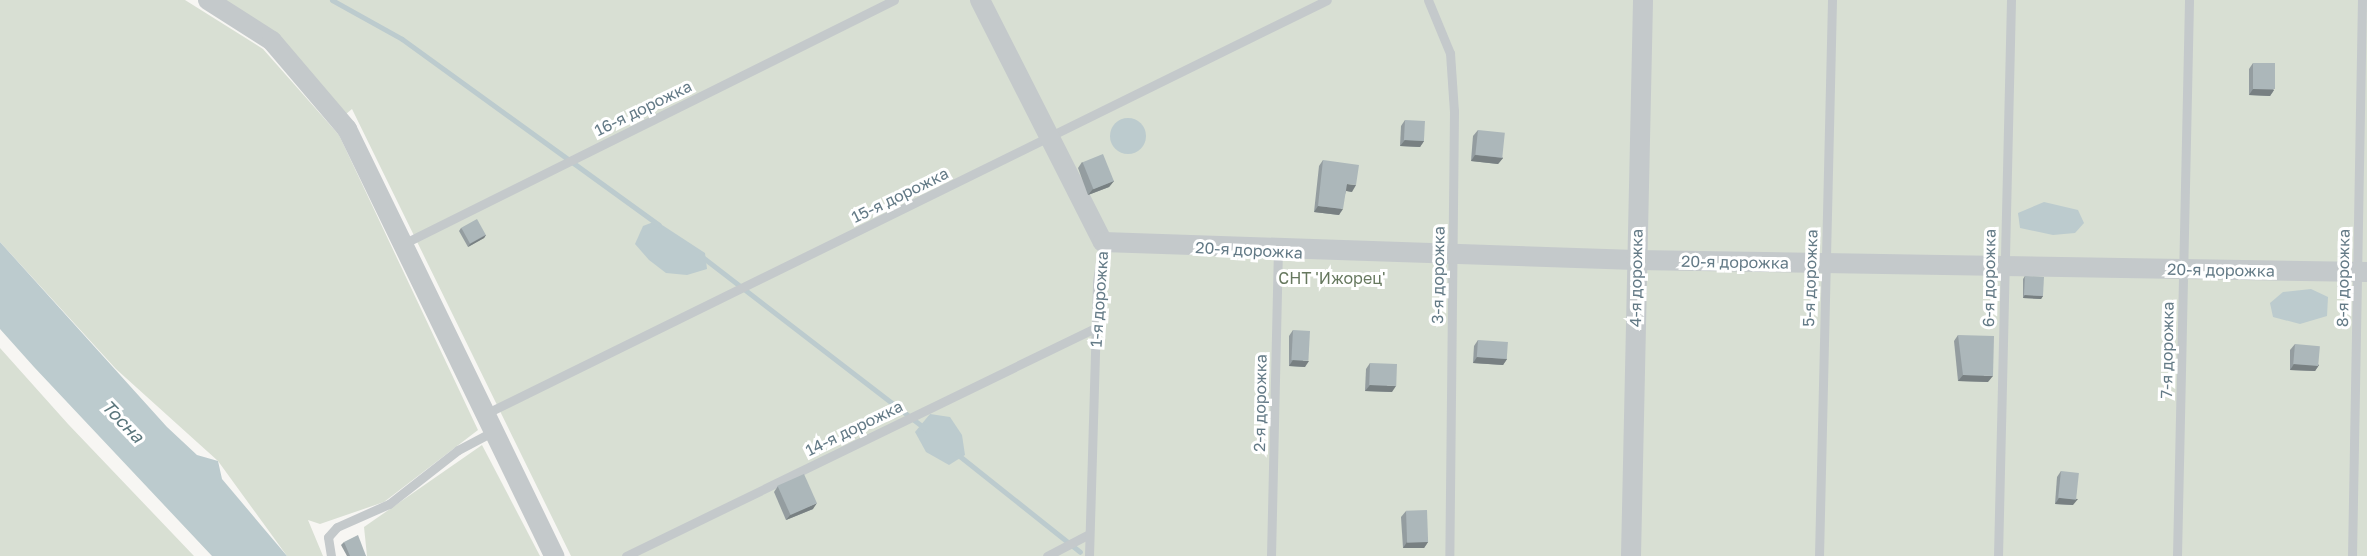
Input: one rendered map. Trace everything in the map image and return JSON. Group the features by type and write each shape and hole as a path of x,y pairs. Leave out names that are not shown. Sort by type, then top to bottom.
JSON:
{"street":[{"path":"208,0 272,41 347,129 405,243 554,556"},
{"name":"1-я дорожка","path":"980,0 1103,243"},
{"name":"4-я дорожка","path":"1632,556 1636,260 1643,0"},
{"name":"20-я дорожка","path":"1103,243 1454,256 2362,272"}],"lane":[{"name":"16-я дорожка","path":"405,243 894,0"},
{"name":"15-я дорожка","path":"331,556 328,537 337,527 389,504 489,423 731,294 1327,0"},
{"name":"3-я дорожка","path":"1428,0 1450,53 1454,256 1449,556"},
{"name":"5-я дорожка","path":"1819,556 1832,0"},
{"name":"6-я дорожка","path":"1998,556 2011,0"},
{"name":"7-я дорожка","path":"2177,556 2188,0"},
{"name":"8-я дорожка","path":"2352,556 2362,272 2364,5"},
{"name":"1-я дорожка","path":"1089,556 1085,536 1095,328 1103,243"},
{"name":"2-я дорожка","path":"1272,556 1278,251"},
{"name":"14-я дорожка","path":"626,556 1095,328"},
{"path":"1047,556 1085,536"}],"green space":[{"path":"0,0 185,0 263,49 339,135 478,430 384,502 320,524 308,520 323,556 287,556 218,461 116,369 0,242"},
{"name":"СНТ 'Ижорец'","path":"224,0 2367,0 2367,556 571,556 352,109 346,114"},
{"path":"0,348 68,424 194,556 0,556"},
{"path":"482,445 540,556 367,556 364,527"}],"water":[{"path":"1128,118 1141,123 1146,136 1141,149 1128,154 1115,149 1110,136 1115,123"},
{"path":"2044,202 2078,210 2084,223 2075,233 2053,235 2020,228 2018,213"},
{"path":"656,221 705,253 707,269 687,275 666,273 649,260 635,244 643,226"},
{"name":"Тосна","path":"0,242 167,427 197,455 218,461 222,479 287,556 212,556 34,367 0,329"},
{"path":"2311,289 2328,297 2327,316 2300,324 2273,317 2270,303 2283,292"},
{"path":"930,414 950,417 962,435 965,455 949,465 926,452 915,432"}],"building":[{"path":"2253,63 2275,63 2275,89 2253,89"},
{"path":"1405,120 1425,121 1424,141 1404,140"},
{"path":"1478,130 1505,133 1502,158 1475,155"},
{"path":"1103,154 1114,181 1093,189 1083,162"},
{"path":"1323,160 1359,165 1356,185 1347,184 1343,209 1318,206"},
{"path":"477,219 486,235 470,243 461,228"},
{"path":"2025,276 2044,277 2043,296 2024,295"},
{"path":"1293,330 1310,331 1308,361 1291,360"},
{"path":"1958,335 1994,336 1993,376 1963,375"},
{"path":"1478,340 1508,342 1507,359 1477,357"},
{"path":"2295,344 2320,346 2318,366 2293,364"},
{"path":"1370,363 1397,364 1396,386 1369,385"},
{"path":"2061,471 2079,473 2076,500 2058,498"},
{"path":"804,474 817,503 791,515 778,486"},
{"path":"1427,510 1428,542 1407,543 1406,511"},
{"path":"358,535 366,556 350,556 344,542"}],"waterway":[{"path":"332,0 402,39 659,225"},
{"path":"701,256 926,429"},
{"path":"957,454 1080,552"}]}
